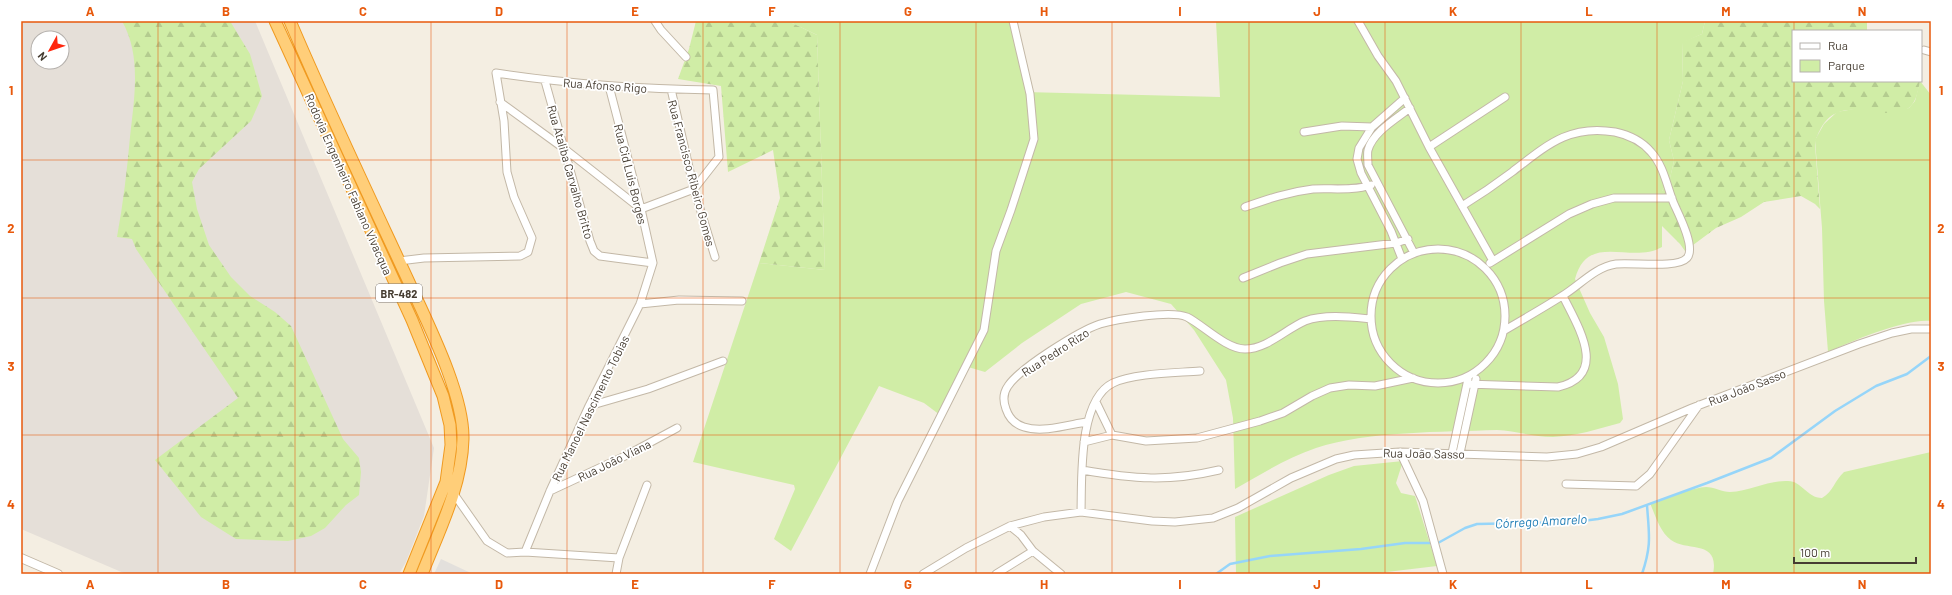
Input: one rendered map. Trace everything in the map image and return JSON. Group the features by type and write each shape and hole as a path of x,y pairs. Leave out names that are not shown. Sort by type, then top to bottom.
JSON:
{"highway":[{"name":"Rodovia Engenheiro Fabiano Vivacqua","path":"275,21 412,320 443,396 450,425 451,444 446,482 436,511 409,574"},
{"name":"Rodovia Engenheiro Fabiano Vivacqua","path":"290,21 424,316 454,391 462,420 463,439 454,494 422,574"},
{"path":"284,38 303,52"},
{"path":"351,188 364,182"},
{"path":"412,320 424,316"}],"street":[{"path":"655,21 661,30 686,56"},
{"path":"661,30 662,21"},
{"path":"870,574 898,501 984,330 996,251 1034,139 1030,94 1013,21"},
{"path":"1358,21 1405,98 1429,147 1493,261"},
{"name":"Rua Afonso Rigo","path":"500,102 496,73 545,81 608,86 714,90 719,157 694,189"},
{"name":"Rua Ataliba Carvalho Britto","path":"545,81 594,251 600,256 653,263"},
{"name":"Rua Cid Luis Borges","path":"608,86 641,209 653,263"},
{"name":"Rua Francisco Ribeiro Gomes","path":"670,89 694,189 714,257"},
{"path":"1429,147 1505,97"},
{"path":"1402,259 1396,243 1361,174 1357,159 1359,148 1372,127 1405,98"},
{"path":"500,102 566,150 641,209 694,189"},
{"path":"399,261 424,258 520,256 528,252 532,238 514,197 507,172 504,121 500,102"},
{"path":"1410,108 1378,133 1367,151 1368,165 1414,253"},
{"path":"1304,132 1342,126 1372,127"},
{"path":"1462,206 1489,189 1548,144 1567,135 1586,130 1604,130 1629,135 1642,142 1652,152 1661,167 1687,233 1690,251 1684,261 1673,264 1616,264 1596,272 1563,296 1504,330"},
{"path":"1245,207 1286,193 1368,186 1377,183"},
{"path":"1484,267 1569,214 1592,204 1614,198 1672,198"},
{"path":"1243,278 1280,262 1307,254 1396,243 1408,239"},
{"path":"1456,453 1468,380 1490,359 1499,346 1504,330 1505,307 1501,292 1498,285 1484,267 1469,256 1451,250 1432,249 1414,253 1402,259 1388,270 1378,285 1372,301 1371,319 1375,337 1383,354 1396,368 1413,378 1426,382 1441,383 1468,380 1476,383 1558,387 1571,384 1582,374 1587,360 1584,339 1563,296"},
{"name":"Rua Manoel Nascimento Tobias","path":"525,552 550,491 589,406 640,304 653,263"},
{"path":"640,304 679,300 742,301"},
{"name":"Rua Pedro Rizo","path":"1086,422 1039,429 1024,428 1014,423 1008,415 1003,395 1008,386 1028,368 1081,334 1100,324 1155,315 1186,317 1228,343 1245,349 1268,342 1306,321 1336,317 1371,319"},
{"name":"Rua João Sasso","path":"923,574 966,548 1010,526 1044,517 1081,512 1152,521 1176,522 1213,518 1238,508 1291,478 1336,459 1359,454 1400,452 1547,457 1577,454 1601,447 1699,405 1859,344 1892,333 1912,329 1931,329"},
{"path":"589,406 648,389 723,361"},
{"path":"1081,512 1082,470 1086,422 1101,390 1118,381 1129,378 1200,371"},
{"path":"1456,453 1478,371"},
{"path":"1084,442 1112,435 1146,441 1197,438 1260,421 1283,413 1330,388 1375,386 1413,378"},
{"path":"1096,402 1112,435"},
{"path":"1566,484 1636,486 1650,474 1699,405"},
{"name":"Rua João Viana","path":"550,491 626,456 677,428"},
{"path":"1400,452 1424,501 1443,574"},
{"path":"1082,470 1122,476 1166,479 1192,476 1219,470"},
{"path":"616,574 618,558 647,485"},
{"path":"454,494 488,541 507,553 525,552 618,558"},
{"path":"1010,526 1020,535 1033,551 1061,574"},
{"path":"996,574 1033,551"},
{"path":"21,558 58,574"}],"shaded area":[{"path":"21,21 255,21 434,448 424,516 406,562 399,574 126,574 21,529"},
{"path":"441,559 473,574 434,574"}],"green space":[{"path":"122,21 230,21 250,54 262,96 251,121 199,169 192,182 197,209 209,245 231,277 250,296 275,312 291,326 343,439 359,458 361,472 359,495 346,505 325,528 311,536 288,541 236,539 201,517 155,460 238,398 136,249 132,239 117,237 126,175 135,78 132,49 128,34"},
{"path":"696,21 788,21 817,35 825,270 759,263 780,198 773,150 728,172 721,86 678,79 689,49"},
{"path":"788,21 1017,21 1025,92 1220,97 1216,21 1705,21 1702,34 1682,43 1683,81 1669,140 1674,161 1670,178 1662,191 1662,247 1650,252 1612,252 1590,256 1581,265 1575,279 1590,313 1604,337 1618,384 1623,419 1620,423 1595,430 1553,437 1497,430 1405,433 1358,438 1336,442 1305,452 1274,467 1235,489 1233,418 1226,380 1194,330 1171,304 1126,292 1081,304 1022,343 985,372 968,367 940,415 924,403 879,386 791,551 774,539 795,489 794,485 693,462 759,263 825,270 817,35"},
{"path":"1705,21 1867,21 1867,30 1792,30 1792,82 1920,82 1917,95 1910,107 1900,112 1889,113 1852,110 1841,111 1830,117 1821,128 1815,145 1820,209 1815,204 1801,196 1764,202 1741,217 1716,228 1685,251 1662,226 1662,191 1670,178 1674,161 1669,140 1683,81 1682,42 1702,34"},
{"path":"1921,82 1931,95 1931,321 1908,323 1879,331 1828,352 1824,301 1822,228 1815,140 1824,124 1837,112 1854,109 1898,111 1909,108 1915,101"},
{"path":"1931,452 1931,574 1713,574 1714,563 1712,556 1701,548 1678,543 1667,537 1656,518 1650,503 1694,489 1709,487 1730,492 1745,490 1781,481 1793,482 1812,495 1822,498 1832,489 1844,472"},
{"path":"1403,461 1396,483 1401,493 1415,496 1437,566 1370,574 1236,574 1235,517 1329,475 1354,466"}],"waterway":[{"name":"Córrego Amarelo","path":"1216,574 1230,564 1270,556 1361,549 1405,543 1438,543 1465,528 1477,524 1574,522 1622,514 1771,458 1835,411 1876,386 1907,374 1931,356"},
{"path":"1642,574 1649,547 1647,505"}]}
